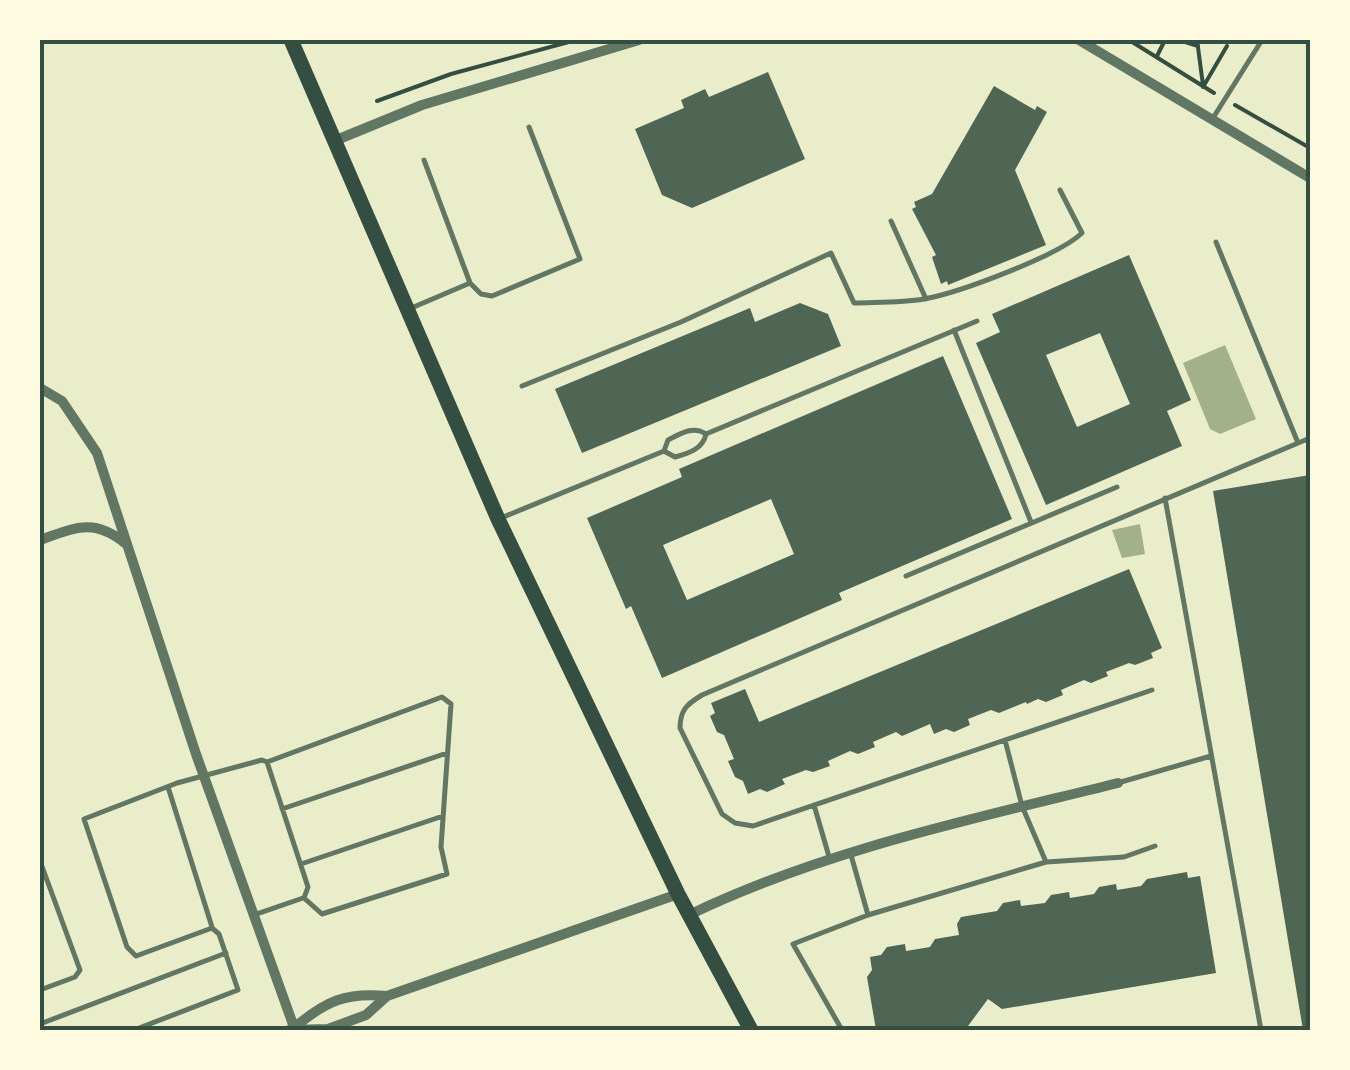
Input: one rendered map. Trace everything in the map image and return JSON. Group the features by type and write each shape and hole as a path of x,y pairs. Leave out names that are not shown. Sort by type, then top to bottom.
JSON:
{"main road":[{"path":"291,40 498,519 678,894 751,1030"}],"street":[{"path":"334,140 422,105 640,40"},
{"path":"1078,40 1310,178"},
{"path":"40,388 62,401 98,453 292,1029"},
{"path":"40,540 92,526 108,529 128,546"},
{"path":"689,915 735,893 907,835 1118,783"},
{"path":"292,1029 328,1028 366,1015 387,996 678,894"},
{"path":"292,1029 320,1006 358,993 387,996"}],"lane":[{"path":"1213,118 1262,40"},
{"path":"424,160 470,283 481,294 492,296 580,259 529,127"},
{"path":"522,386 682,322 832,253 854,303 926,299 1068,246 1082,233 1060,190"},
{"path":"891,221 926,299"},
{"path":"1216,242 1298,443"},
{"path":"406,310 470,283"},
{"path":"664,451 675,457 687,453 699,447 706,434 977,320"},
{"path":"954,330 1032,522"},
{"path":"498,519 664,451 668,440 680,434 694,429 706,434"},
{"path":"1152,690 752,826 734,824 722,814 680,728 680,716 687,704 702,694 1310,438"},
{"path":"906,576 1117,487"},
{"path":"1165,498 1260,1030"},
{"path":"212,928 136,956 127,947 84,819 168,787 257,760 267,762 442,697 451,704 441,847 447,874 322,914 304,898"},
{"path":"1005,740 1022,806 1046,862"},
{"path":"282,809 447,753"},
{"path":"1118,783 1211,756"},
{"path":"267,762 308,887 304,898"},
{"path":"134,1030 238,990 220,934 212,928 168,787"},
{"path":"814,805 830,861"},
{"path":"300,864 443,816"},
{"path":"842,1030 793,944 868,915 1046,862 1124,858 1155,846"},
{"path":"851,854 868,915"},
{"path":"40,862 80,970 76,978 40,990"},
{"path":"254,915 304,898"},
{"path":"40,1024 226,954"}],"path":[{"path":"377,101 451,74 576,40"},
{"path":"1129,40 1212,92"},
{"path":"1157,56 1166,40"},
{"path":"1179,40 1198,43 1203,87"},
{"path":"1203,87 1227,46"},
{"path":"1240,108 1310,148"}],"shaded area":[{"path":"1225,345 1256,419 1220,434 1210,429 1183,363"},
{"path":"1140,524 1145,554 1122,558 1112,530"}],"building":[{"path":"768,72 805,159 692,208 662,195 635,129 684,108 681,100 705,89 709,97"},
{"path":"994,86 1035,110 1037,106 1047,112 1015,170 1046,245 948,285 947,281 941,284 932,257 936,255 912,209 916,207 914,202 932,194"},
{"path":"1129,255 1191,400 1167,411 1182,446 1046,505 976,343 1000,332 992,314","holes":["1100,333 1130,404 1077,427 1046,355"]},
{"path":"800,303 828,314 841,346 582,453 555,389 750,308 755,322"},
{"path":"943,356 1012,519 839,593 842,600 662,678 631,606 626,609 587,518 682,477 679,469","holes":["771,499 794,554 687,600 663,545"]},
{"path":"1310,475 1310,1030 1303,1030 1213,491"},
{"path":"1129,569 1162,648 1151,653 1153,658 1106,672 1108,676 1091,683 1084,680 1046,702 1038,699 999,713 991,710 968,719 970,725 954,732 946,729 934,734 930,724 902,736 896,732 873,742 875,747 858,754 850,751 828,761 830,766 782,779 785,784 767,792 760,789 748,794 743,781 735,777 728,761 734,759 710,716 715,713 711,703 745,689 759,722"},
{"path":"1187,872 1188,878 1200,876 1216,973 1002,1009 988,999 968,1026 974,1030 876,1030 867,977 872,970 870,957 881,955 887,947 905,944 906,951 930,947 935,939 959,935 957,924 961,917 997,911 1003,903 1045,903 1051,895 1069,892 1070,898 1094,894 1099,887 1116,884 1117,890 1141,886 1147,879"}]}
